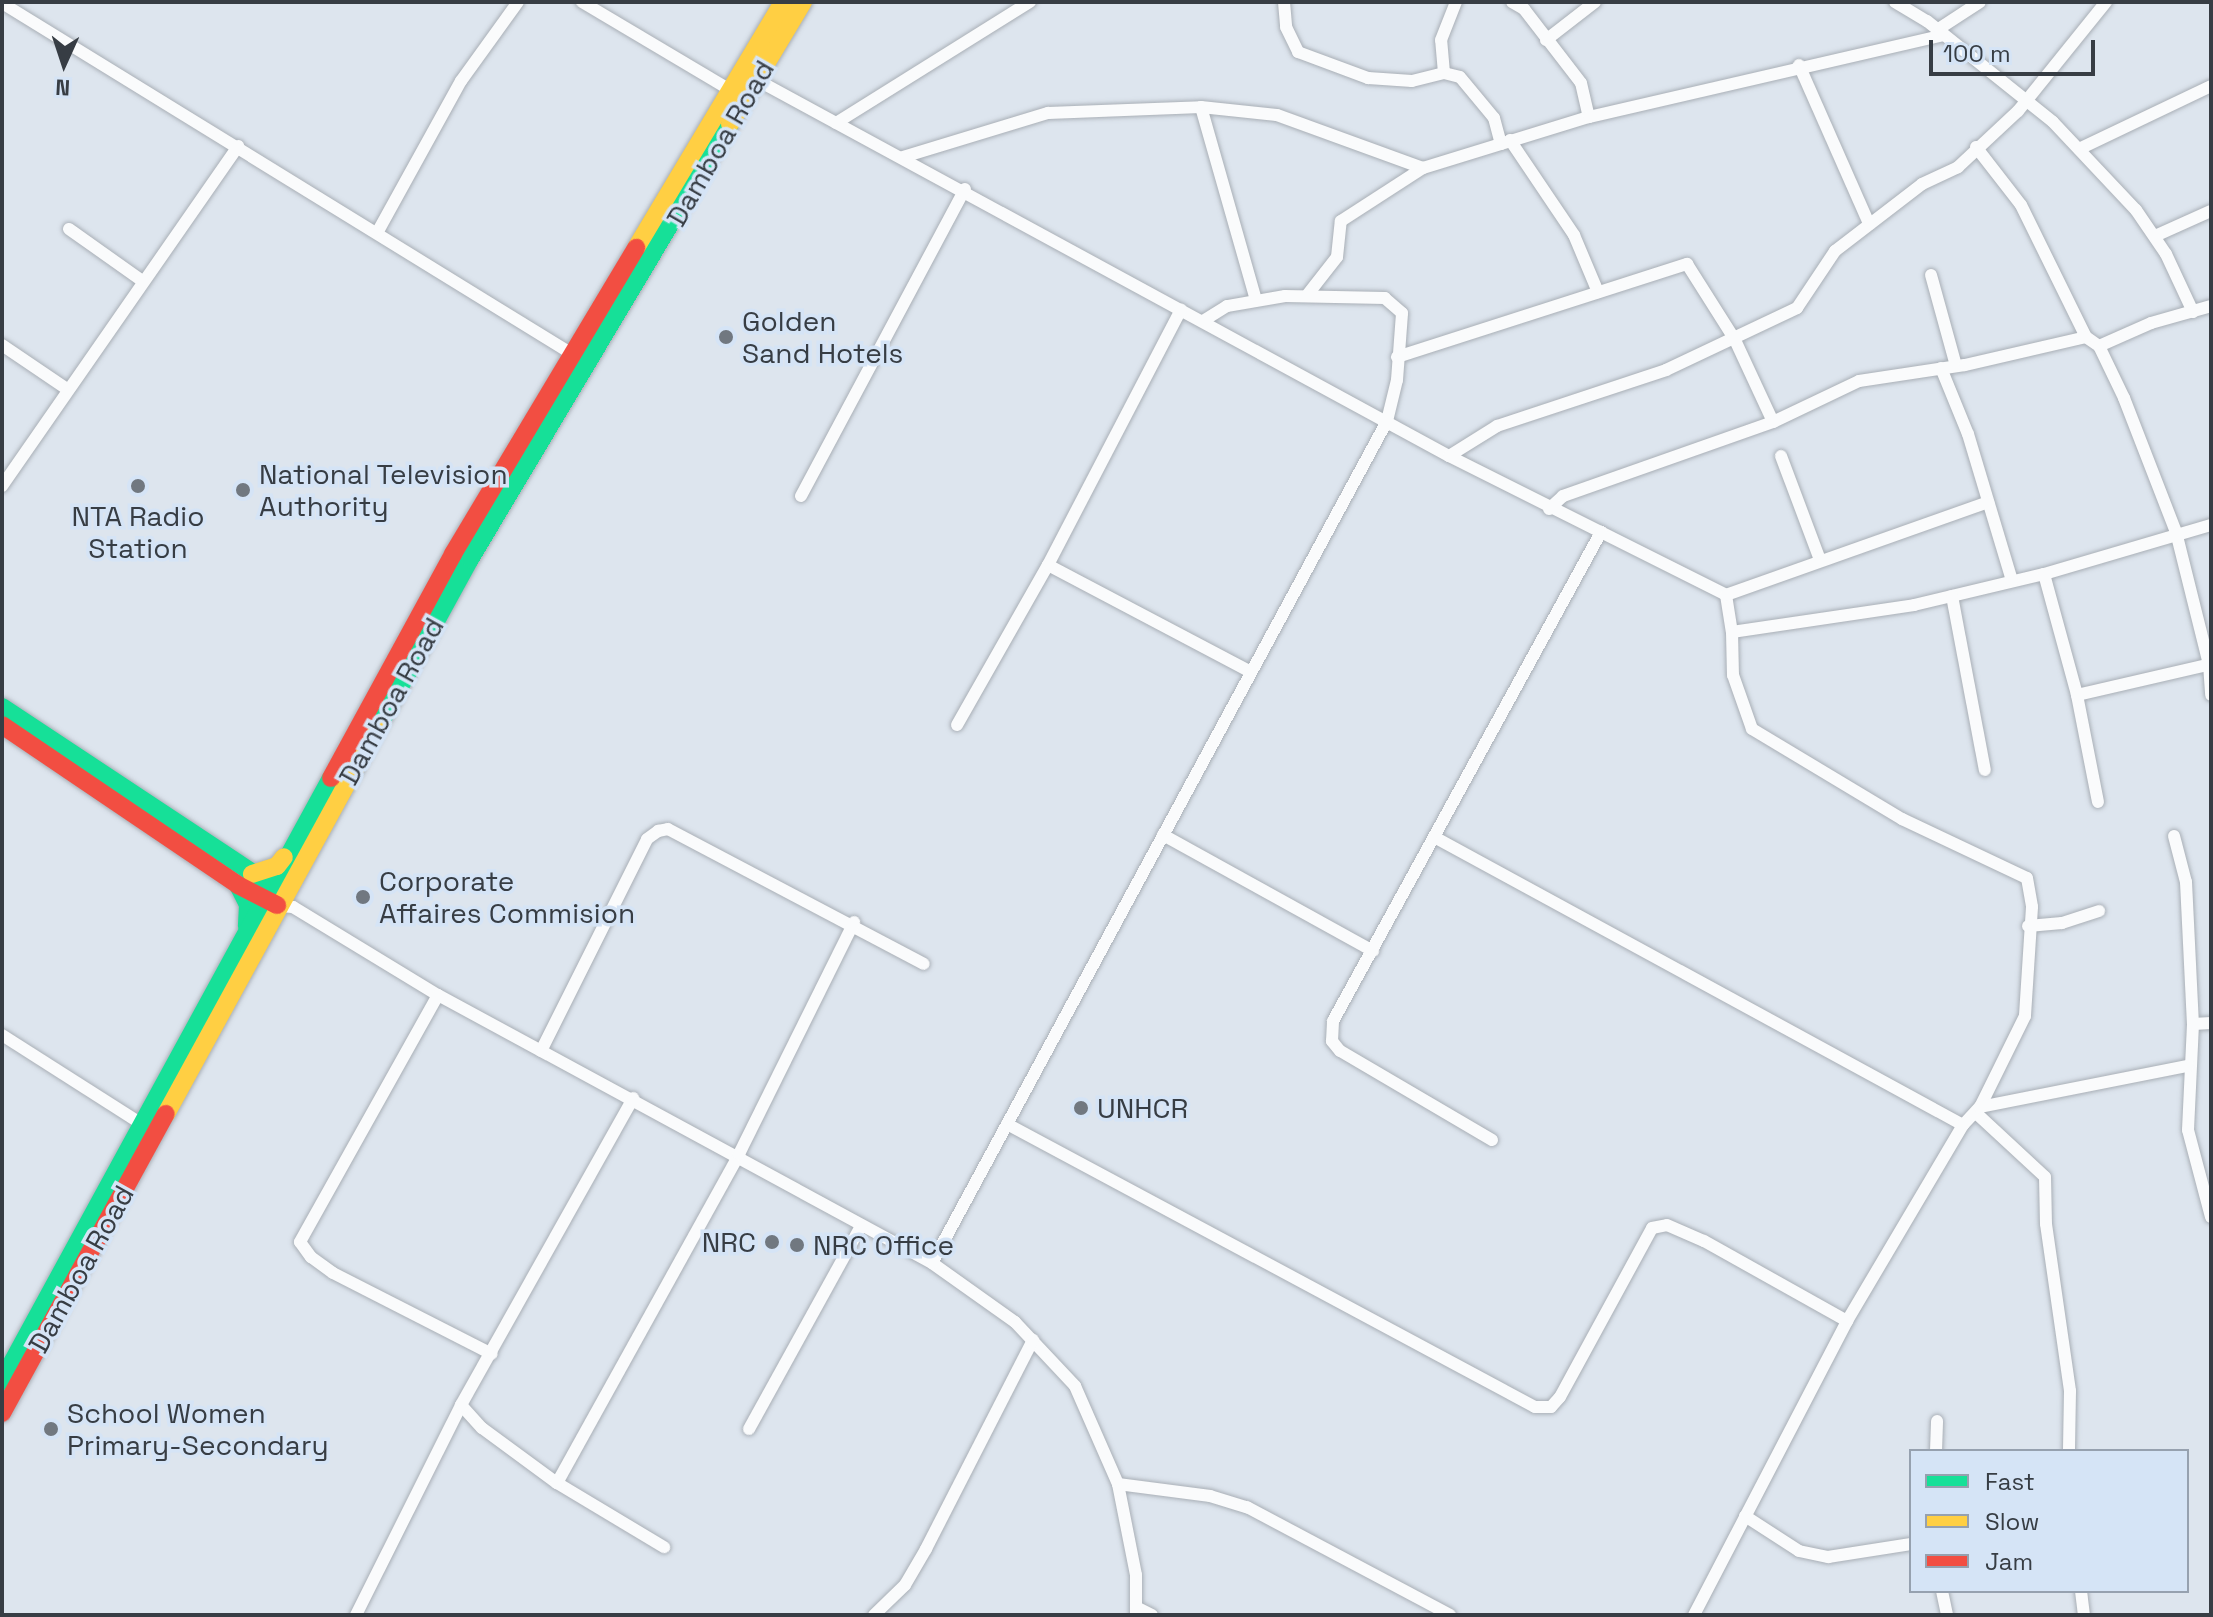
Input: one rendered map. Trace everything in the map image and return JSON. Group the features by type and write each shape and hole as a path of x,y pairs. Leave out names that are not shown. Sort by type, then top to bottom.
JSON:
{"main road":[{"name":"Damboa Road","path":"2,1381 246,929 279,898 289,851 446,567 783,2"},
{"name":"Damboa Road","path":"2,1413 279,898 470,559 590,365 803,2"},
{"path":"2,707 245,879 248,905 246,929"},
{"path":"2,725 279,898"},
{"path":"245,879 277,866 289,851"}],"street":[{"path":"377,233 461,81 518,2"},
{"path":"582,2 730,90"},
{"path":"1284,2 1291,39 1298,52 1311,58 1368,78 1412,81 1444,73 1460,77 1574,235 1598,292"},
{"path":"1444,73 1441,40 1456,2"},
{"path":"1512,2 1524,9 1581,83 1589,117"},
{"path":"1546,40 1595,2"},
{"path":"1895,2 1940,32 2024,99 2079,149 2155,236 2193,312"},
{"path":"1308,294 1337,257 1341,221 1423,168 1589,117 1940,32 1980,2"},
{"path":"1449,456 1497,426 1666,370 1735,340 1797,308 1835,251 1922,184 1958,167 2018,111 2024,99 2106,2"},
{"path":"2,3 590,365"},
{"path":"836,123 1023,4"},
{"path":"1799,65 1869,224"},
{"path":"757,80 965,189 1449,456 1549,509 1726,595 1988,502"},
{"path":"2079,149 2211,86"},
{"path":"903,157 1048,113 1201,107 1277,115 1423,168"},
{"path":"1201,107 1256,300"},
{"path":"2,486 141,280 238,146"},
{"path":"1976,147 2021,205 2086,337 2099,346 2176,532 2210,664 2211,695"},
{"path":"801,496 965,189"},
{"path":"2155,236 2211,211"},
{"path":"69,229 141,280"},
{"path":"1397,357 1687,264 1735,340 1773,422"},
{"path":"1931,275 1956,366"},
{"path":"932,1263 1249,671 1387,421 1402,313 1385,298 1308,294 1256,300 1227,306 1205,320"},
{"path":"2099,346 2211,306"},
{"path":"957,725 1048,565 1181,309"},
{"path":"1549,509 1563,496 1773,422 1859,381 1956,366 2086,337"},
{"path":"2,345 67,389"},
{"path":"1941,368 2012,581"},
{"path":"1781,456 1820,560"},
{"path":"1732,632 1797,625 1952,596 2044,574 2176,532 2211,525"},
{"path":"1492,1140 1340,1051 1332,1041 1333,1021 1601,532"},
{"path":"1048,565 1249,671"},
{"path":"2044,574 2077,695 2098,802"},
{"path":"1694,1615 1847,1321 1963,1125 1978,1110 2025,1016 2028,926 2032,907 2027,878 1902,819 1752,729 1733,675 1732,632 1726,595"},
{"path":"1952,596 1985,770"},
{"path":"2077,695 2210,664"},
{"path":"541,1051 647,839 658,831 668,829 854,922 924,964"},
{"path":"1163,835 1373,951"},
{"path":"2174,836 2186,882 2193,1024 2188,1066 2188,1130 2211,1217"},
{"path":"1436,838 1963,1125"},
{"path":"279,898 438,995 739,1154 861,1226 932,1263 1033,1340 1075,1386 1118,1484 1130,1535 1136,1611 1152,1615"},
{"path":"2028,926 2062,923 2099,911"},
{"path":"557,1483 739,1154 854,922"},
{"path":"438,995 300,1242 311,1257 333,1273 492,1354"},
{"path":"2193,1024 2211,1023"},
{"path":"2,1035 140,1123"},
{"path":"1978,1110 2188,1066"},
{"path":"356,1615 461,1405 633,1098"},
{"path":"1978,1110 2045,1177 2046,1224 2070,1391 2069,1449"},
{"path":"1007,1124 1535,1407 1551,1407 1560,1397 1652,1228 1667,1225 1704,1241 1847,1321"},
{"path":"749,1429 861,1226"},
{"path":"874,1615 905,1585 926,1549 1033,1340"},
{"path":"461,1405 482,1428 557,1483 664,1547"},
{"path":"1936,1449 1937,1421"},
{"path":"1118,1484 1210,1496 1247,1507 1450,1615"},
{"path":"1745,1516 1799,1551 1828,1557 1909,1544"},
{"path":"1942,1593 1947,1615"},
{"path":"2081,1593 2084,1615"}],"traffic: fast":[{"path":"379,725 470,559 730,124"},
{"path":"2,707 263,880"},
{"path":"2,1381 331,778"},
{"path":"238,885 248,905 247,926"}],"traffic: slow":[{"path":"636,248 783,2"},
{"path":"730,124 803,2"},
{"path":"166,1114 379,725"},
{"path":"252,874 277,866 284,857"}],"traffic: jam":[{"path":"331,778 453,554 636,248"},
{"path":"2,725 238,885 277,905"},
{"path":"2,1413 166,1114"}],"place":[{"name":"Golden Sand Hotels","path":"726,337"},
{"name":"NTA Radio Station","path":"138,486"},
{"name":"National Television Authority","path":"243,490"},
{"name":"Corporate Affaires Commision","path":"363,897"},
{"name":"UNHCR","path":"1081,1108"},
{"name":"NRC","path":"772,1242"},
{"name":"NRC Office","path":"797,1245"},
{"name":"School Women Primary-Secondary","path":"51,1429"}]}
